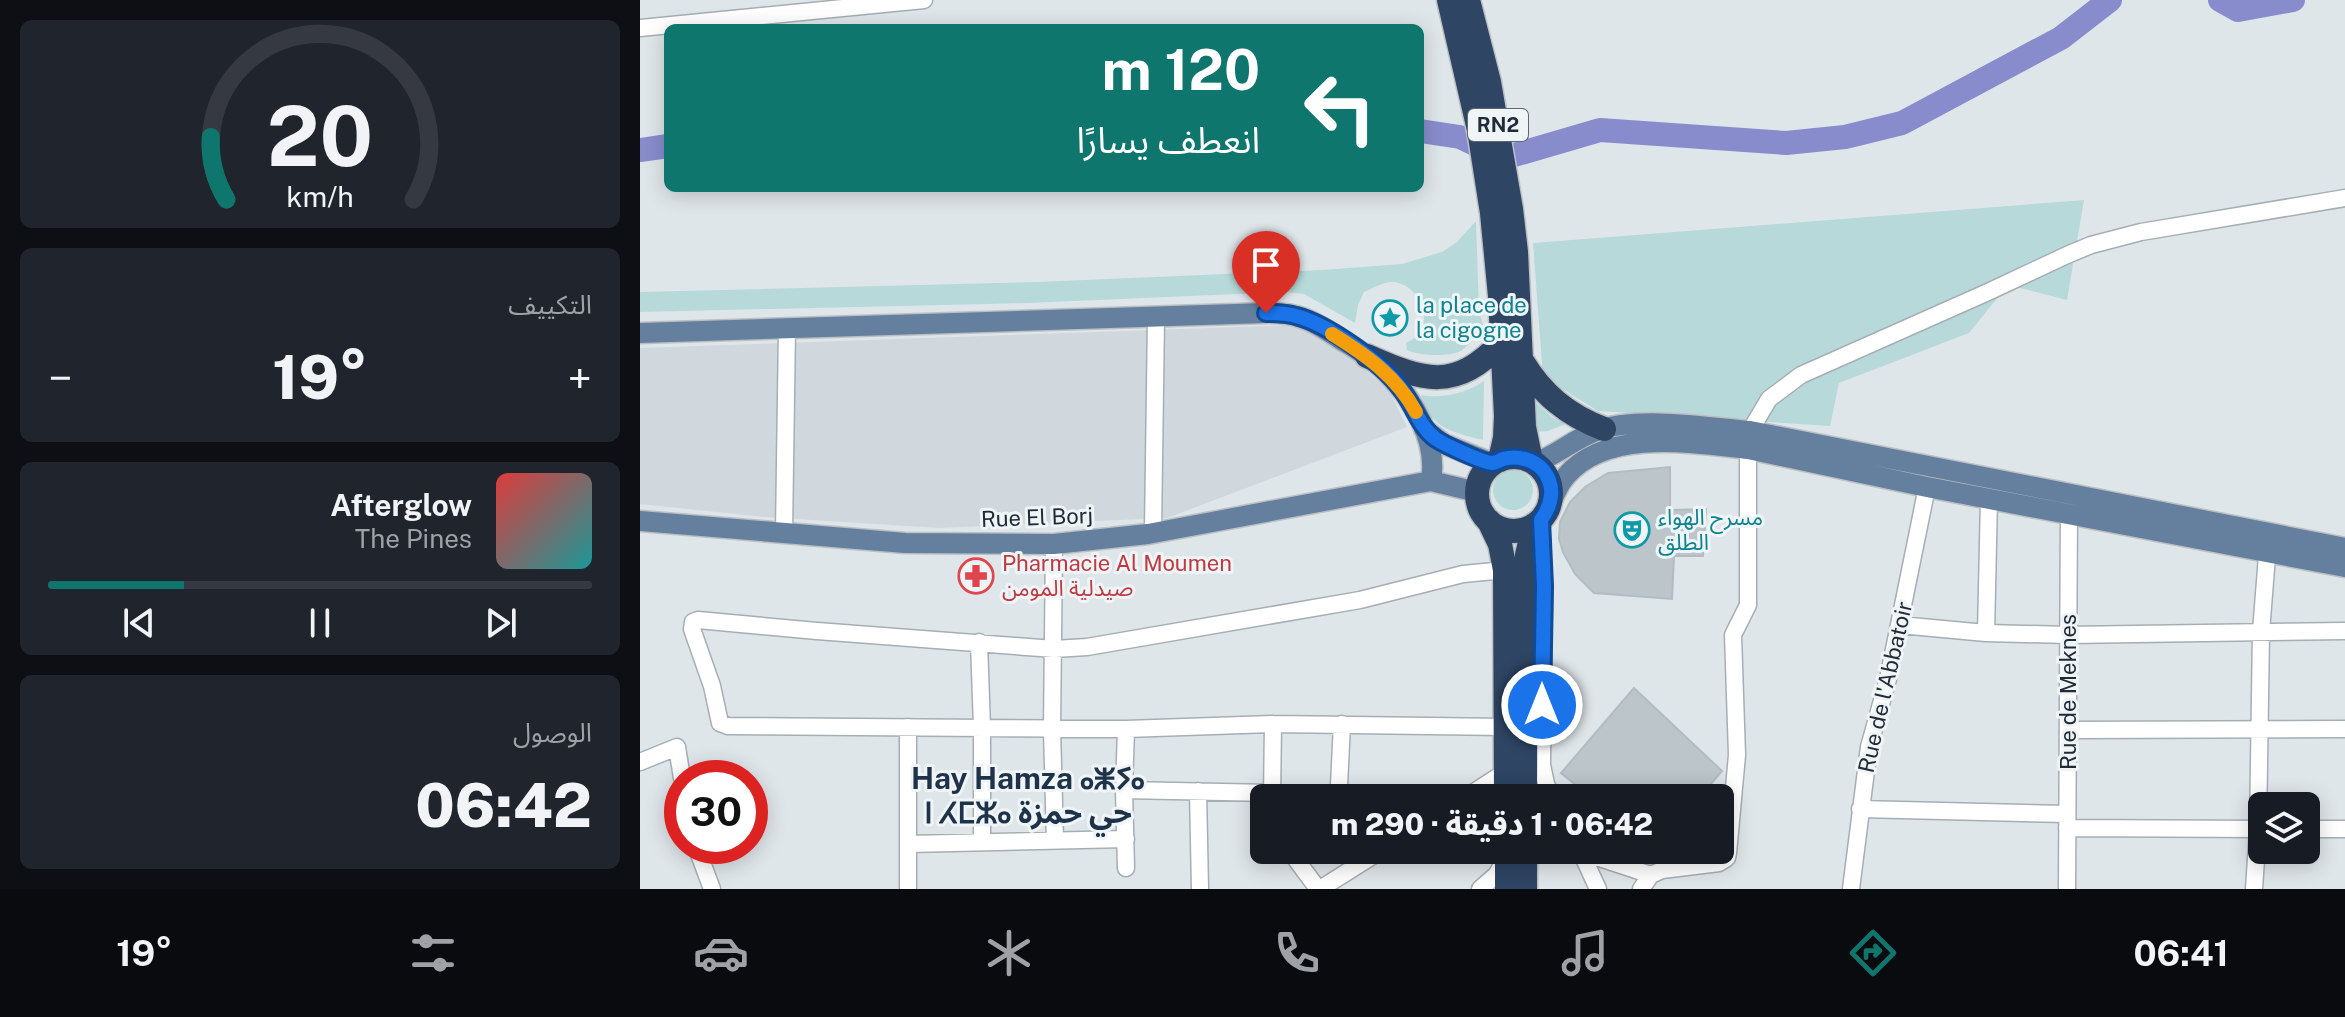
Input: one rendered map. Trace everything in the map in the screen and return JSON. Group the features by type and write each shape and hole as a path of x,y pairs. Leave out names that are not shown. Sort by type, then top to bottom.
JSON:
{"highway":[{"name":"RN2","path":"1456,2 1498,124 1506,253 1522,361 1524,427 1533,462 1542,469 1550,485 1542,516 1530,540 1526,570 1525,784"},
{"name":"RN2","path":"1477,492 1484,473 1497,462 1507,427 1502,342 1506,253"},
{"path":"1367,356 1418,376 1442,377 1465,372 1485,360 1502,342"},
{"path":"1522,361 1550,398 1575,416 1604,429"},
{"path":"1497,462 1515,457 1533,462"},
{"path":"1477,492 1478,503 1500,544 1505,570 1505,784"},
{"path":"1489,521 1506,531 1525,530 1542,516"},
{"path":"1507,889 1511,864"},
{"path":"1517,864 1525,889"}],"main road":[{"path":"640,333 1266,313 1296,316 1311,321 1367,356 1401,388 1414,408 1432,453 1431,481 1477,492"},
{"path":"1533,462 1554,455 1587,435 1604,429 1667,425 2268,543 2345,567"},
{"path":"1424,429 1444,444 1497,462"},
{"path":"1542,516 1567,475 1600,452 1613,447 1640,443 1749,440 1927,487 1989,498 2069,504"},
{"name":"Rue El Borj","path":"640,521 905,543 1054,544 1153,532 1431,481"},
{"path":"2268,543 2345,548"}],"street":[{"path":"681,24 924,0"},
{"path":"640,28 664,26"},
{"path":"1608,864 1646,882 1662,870 1723,861 1728,853 1737,755 1733,635 1748,605 1749,440 1769,399 1801,375 2091,245 2141,232 2345,198"},
{"path":"1153,532 1156,317"},
{"path":"784,533 787,328"},
{"name":"Rue de l'Abbatoir","path":"1851,889 1869,747 1882,706 1927,487"},
{"path":"1986,633 1989,498"},
{"name":"Rue de Meknes","path":"2067,889 2069,504"},
{"path":"1542,516 1542,765 1546,784"},
{"path":"2260,792 2261,632 2268,543"},
{"path":"1054,544 1052,729 1055,841"},
{"path":"1505,570 1463,574 1360,600 1099,646 1054,649 698,620 693,622 692,629 723,725 1052,729 1273,724 1506,727"},
{"path":"1900,625 1986,633 2068,635 2345,631"},
{"path":"979,642 982,842"},
{"path":"1272,784 1273,724"},
{"path":"1339,784 1342,724"},
{"path":"908,727 908,889"},
{"path":"1126,729 1126,868"},
{"path":"2068,730 2345,729"},
{"path":"640,762 677,747 679,760"},
{"path":"1487,784 1505,772"},
{"path":"1124,790 1250,794"},
{"path":"1198,791 1200,889"},
{"path":"1860,809 2248,829"},
{"path":"2320,829 2345,829"},
{"path":"909,844 1126,839"},
{"path":"703,864 712,889"},
{"path":"1300,864 1319,889 1358,864"},
{"path":"1480,889 1504,864"},
{"path":"1586,864 1598,889"},
{"path":"2254,889 2256,864"}],"shaded area":[{"path":"2084,200 2067,300 2008,285 1969,333 1839,383 1830,426 1598,411 1543,377 1533,243"},
{"path":"1476,221 1479,311 1483,325 1464,349 1449,354 1426,355 1407,350 1406,343 1417,336 1422,328 1424,311 1410,289 1394,282 1364,292 1355,323 1304,294 1286,292 1028,303 640,312 640,292 1037,282 1402,264 1442,252 1457,242"},
{"path":"1292,325 1309,329 1342,348 1389,391 1407,427 1167,518 939,528 765,517 640,504 640,348"},
{"path":"1484,381 1483,440 1439,424 1429,413 1421,395 1454,394"},
{"path":"1535,402 1553,418 1566,424 1537,432"},
{"path":"1513,470 1527,476 1533,490 1527,504 1513,510 1499,504 1493,490 1499,476"}],"building":[{"name":"مسرح الهواء الطلق","path":"1670,467 1670,510 1706,509 1703,556 1674,556 1672,599 1594,593 1575,574 1559,539 1560,522 1570,502 1585,487 1608,473"},
{"path":"1634,688 1722,771 1711,784 1575,784 1561,773"}],"waterway":[{"path":"1424,132 1460,137 1504,158 1600,130 1786,143 1845,137 1902,123 2061,38 2110,0"},
{"path":"2220,0 2238,10 2293,0"},
{"path":"640,150 664,147"}],"slow traffic":[{"path":"1332,334 1385,371 1401,388 1416,412"}],"place":[{"name":"la place de la cigogne","path":"1390,318"},
{"name":"مسرح الهواء الطلق","path":"1632,530"},
{"name":"Pharmacie Al Moumen صيدلية المومن","path":"976,576"}],"district":[{"name":"Hay Hamza ⴰⵥⵢⴰ ⵏ ⵃⵎⵣⴰ حي حمزة","path":"1028,795"}],"route":[{"path":"1266,313 1281,313 1311,321 1367,356 1401,388 1424,429 1444,444 1494,464 1515,457 1531,461 1542,469 1550,485 1551,503 1541,520 1544,586 1542,705"}]}
